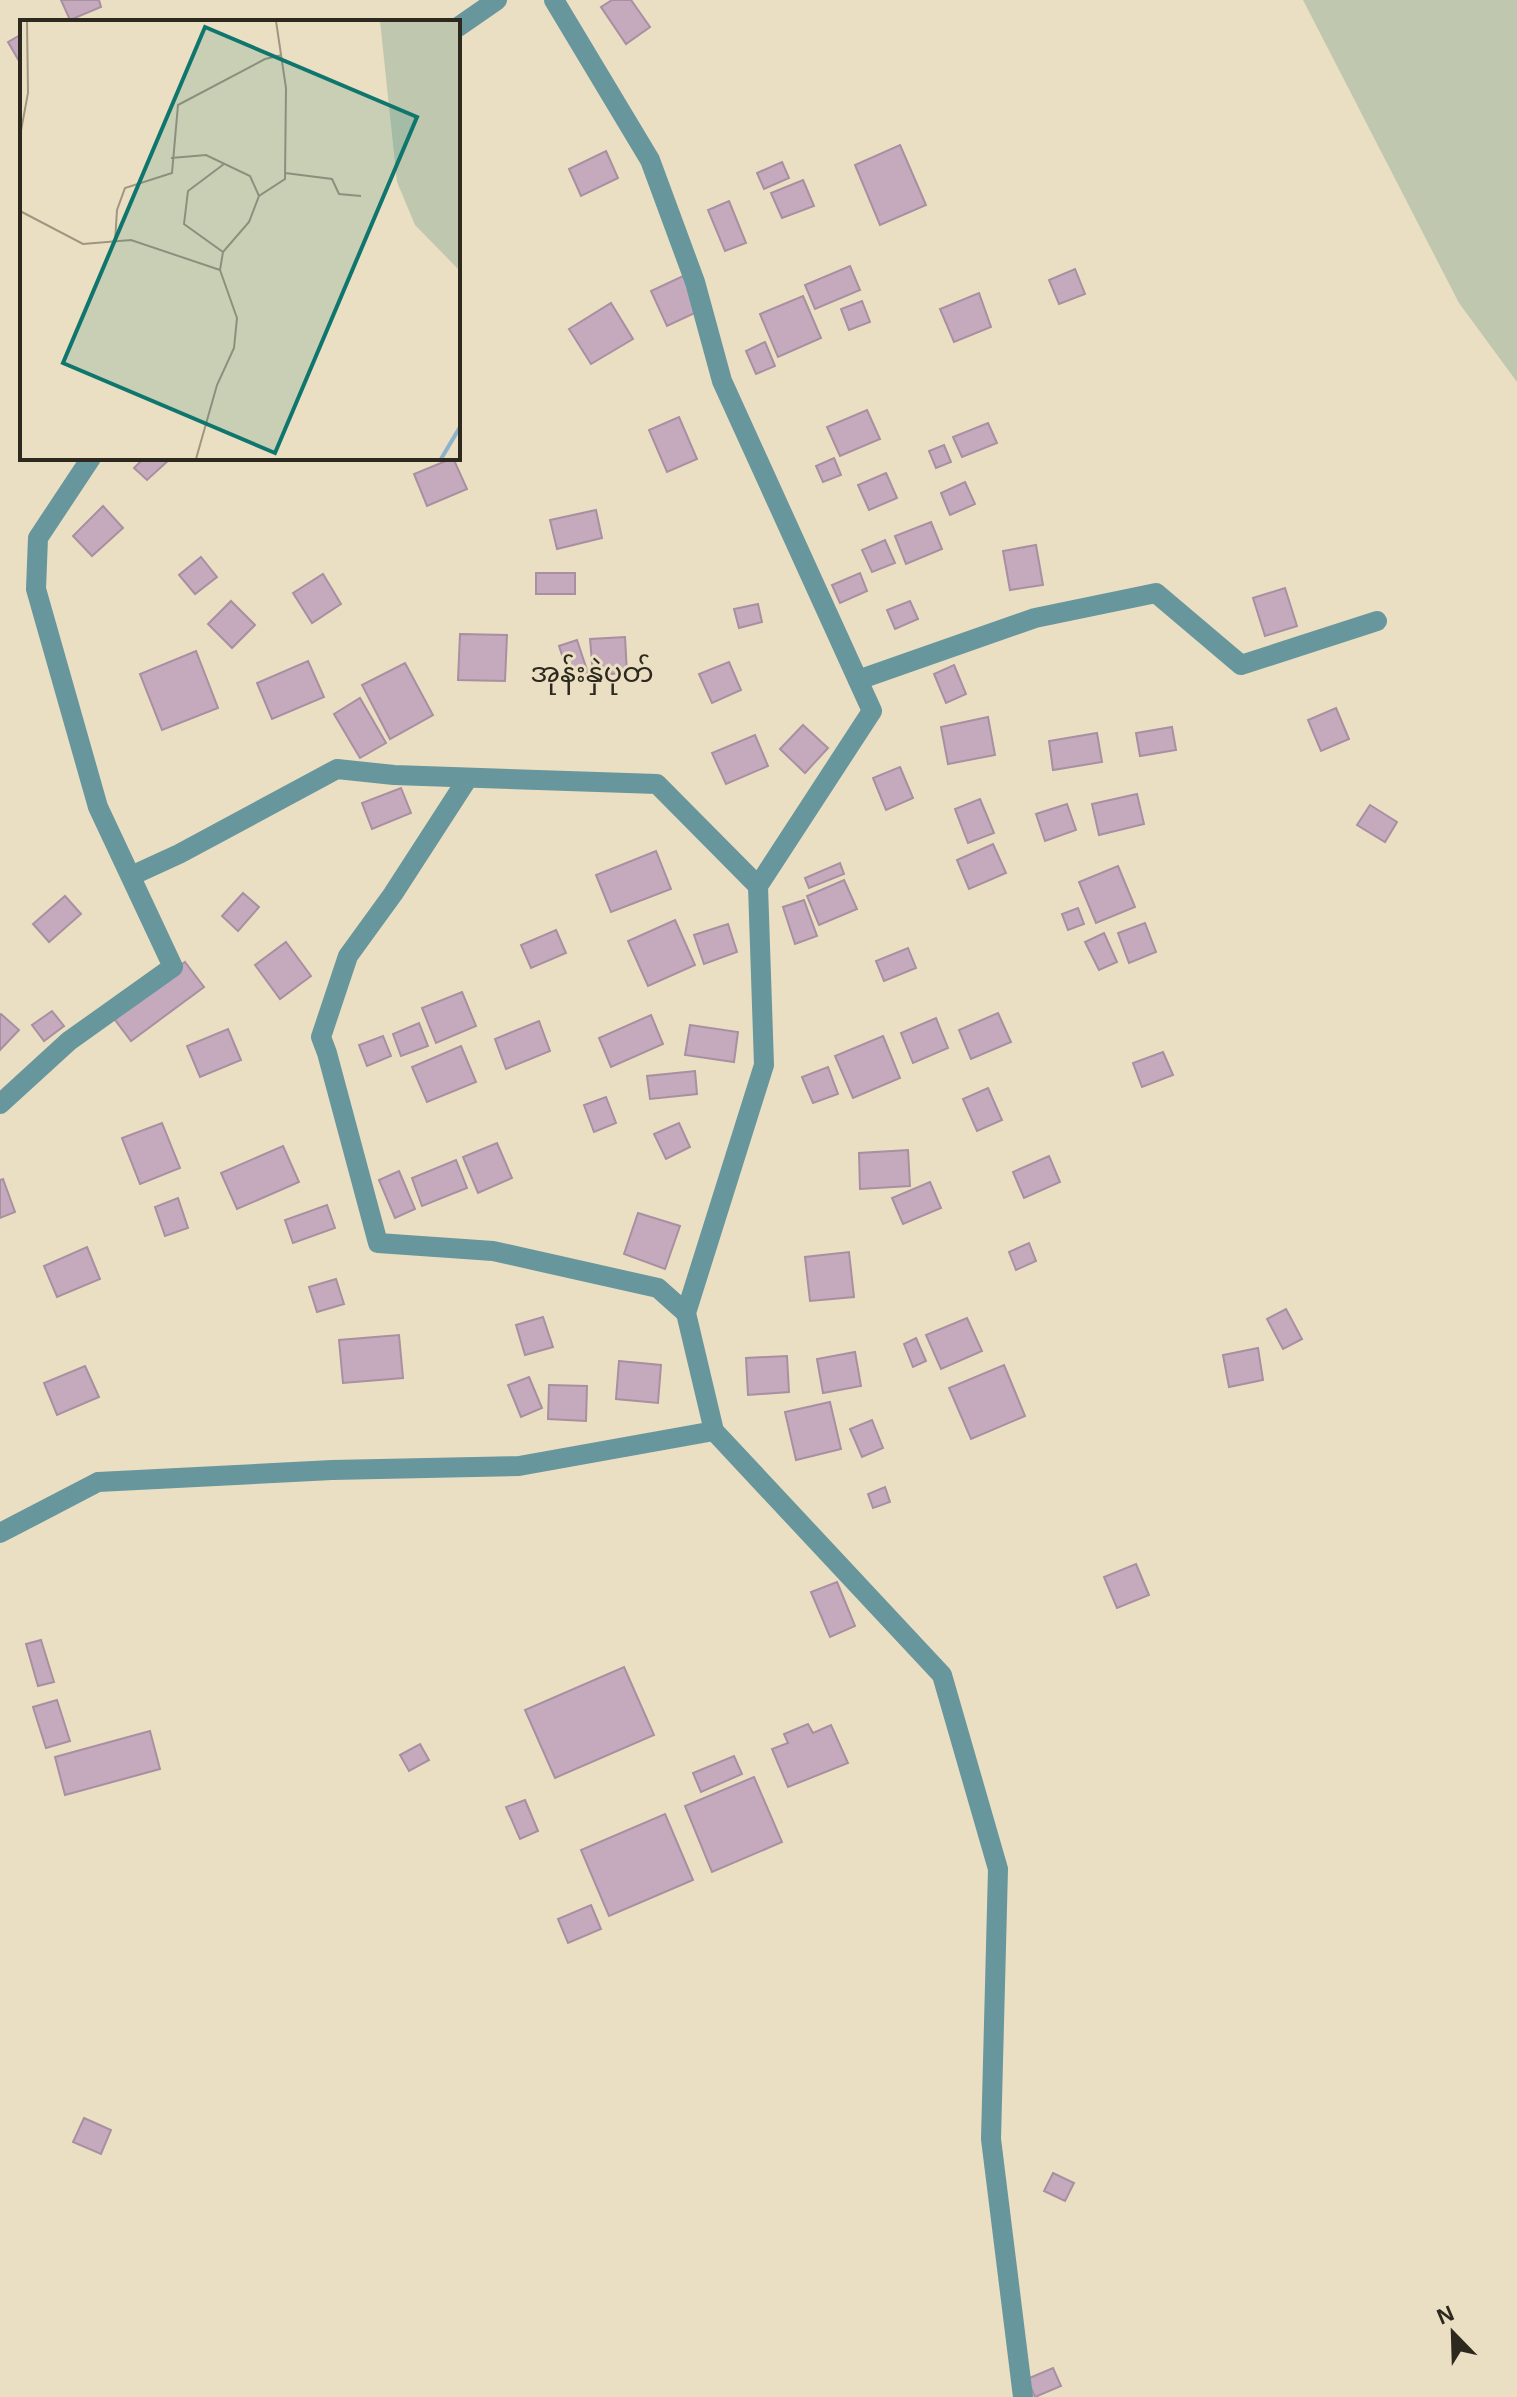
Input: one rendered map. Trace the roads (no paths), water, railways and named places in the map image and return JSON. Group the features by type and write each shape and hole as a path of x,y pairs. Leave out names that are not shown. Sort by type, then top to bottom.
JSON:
{"street":[{"path":"460,26 497,0"},
{"path":"554,0 650,160 695,282 722,381 872,711 758,886 764,1065 686,1313 714,1431 942,1675 998,1869 991,2139 1023,2397"},
{"path":"0,1104 69,1041 173,967 98,807 36,589 38,538 90,460"},
{"path":"858,680 1035,618 1156,593 1241,665 1377,621"},
{"path":"131,876 179,854 337,769 468,778 657,784 758,886"},
{"path":"468,778 393,894 348,956 321,1037 378,1243 493,1251 658,1288 686,1313"},
{"path":"2,1526 98,1482 332,1470 519,1466 714,1431"}],"district":[{"name":"အုန်းနှဲပုတ်","path":"592,672"}]}
